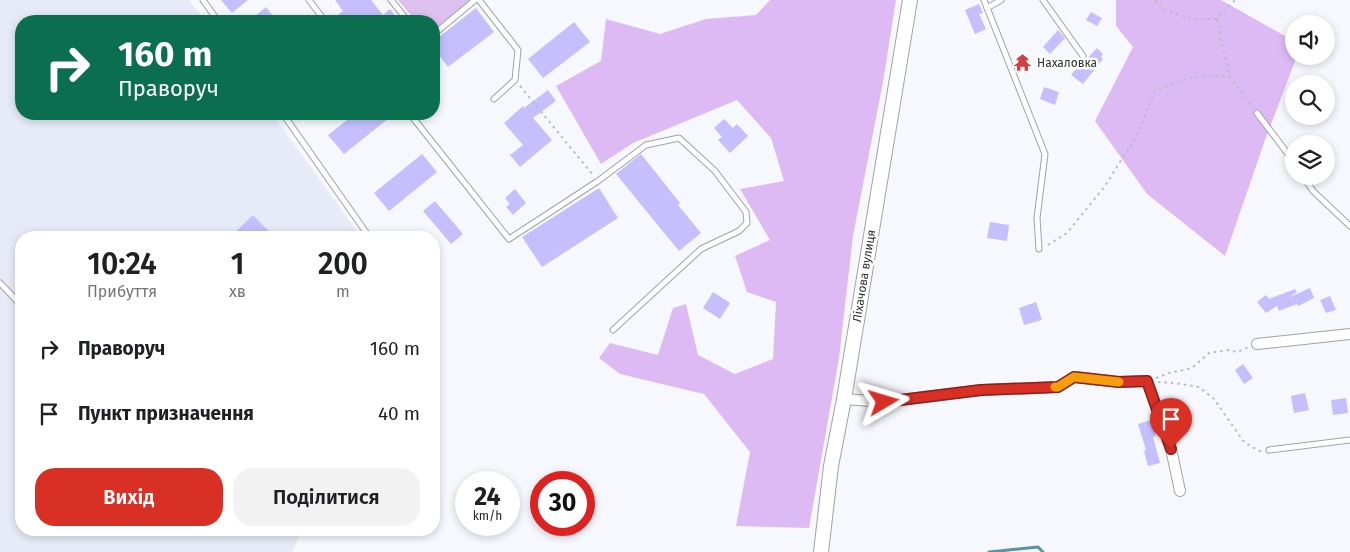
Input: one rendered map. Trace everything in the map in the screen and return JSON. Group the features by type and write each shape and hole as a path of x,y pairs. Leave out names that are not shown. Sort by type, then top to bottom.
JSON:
{"street":[{"name":"Ліхачова вулиця","path":"822,545 831,466 910,0"},
{"path":"1258,344 1350,334"},
{"path":"844,398 884,402 981,390 1058,387 1074,377 1119,382 1147,381 1171,449 1180,491"}],"lane":[{"path":"203,0 214,15"},
{"path":"309,0 320,15"},
{"path":"391,0 403,15"},
{"path":"440,29 475,0"},
{"path":"479,0 518,50 515,80 494,99"},
{"path":"984,0 1045,154 1037,218 1039,249"},
{"path":"987,8 1001,0"},
{"path":"1043,0 1083,56"},
{"path":"1258,113 1285,150"},
{"path":"287,120 365,231"},
{"path":"415,120 509,239 598,181 646,144 679,138 715,171 746,212 748,223 740,231 701,249 613,330"},
{"path":"1310,185 1350,226"},
{"path":"0,283 15,299"},
{"path":"1269,450 1350,440"}],"path":[{"path":"1155,0 1163,9 1191,19 1217,19 1235,0"},
{"path":"1217,19 1229,76 1258,113"},
{"path":"1039,249 1067,234 1105,186 1137,135 1155,91 1193,78 1229,76"},
{"path":"515,80 598,181"},
{"path":"1147,381 1169,373 1192,368 1209,354 1228,350 1237,352 1258,344"},
{"path":"1147,381 1199,387 1214,400 1244,442 1259,451 1269,450"}],"shaded area":[{"path":"0,0 189,0 200,15 15,15 15,120 276,120 357,231 15,231 15,536 300,536 292,552 0,552"},
{"path":"398,0 470,0 440,25 440,15 411,15"},
{"path":"770,0 896,0 883,82 853,236 839,358 809,528 736,526 750,452 704,394 620,374 599,358 610,343 658,355 673,308 686,304 698,355 735,374 773,359 776,302 747,292 735,256 770,240 740,189 784,181 771,138 737,100 633,143 601,164 556,86 601,61 606,19 660,34 706,19 756,15"},
{"path":"1116,0 1221,0 1285,36 1285,65 1294,65 1290,75 1285,75 1285,88 1225,256 1147,194 1095,121 1133,47 1116,26"}],"building":[{"path":"221,0 248,0 232,13"},
{"path":"335,0 371,0 383,15 338,15 343,11"},
{"path":"979,4 983,13 979,14 986,29 975,34 965,10"},
{"path":"266,7 272,15 256,15"},
{"path":"476,8 494,32 448,67 440,56 440,36"},
{"path":"390,9 394,15 383,15"},
{"path":"1091,12 1102,18 1097,26 1086,20"},
{"path":"574,22 590,42 543,78 528,59"},
{"path":"1058,30 1065,38 1050,54 1043,47"},
{"path":"1097,48 1103,54 1101,57 1103,59 1083,84 1071,75 1082,61 1083,63"},
{"path":"1044,87 1059,92 1055,105 1040,99"},
{"path":"548,90 556,101 533,118 552,140 520,167 510,155 523,145 504,123 523,106 524,108"},
{"path":"724,119 733,128 737,124 748,136 730,153 718,140 722,137 714,128"},
{"path":"347,120 386,120 344,154 328,135"},
{"path":"422,154 437,172 389,211 374,193"},
{"path":"641,154 701,233 679,251 616,174"},
{"path":"599,188 618,218 542,267 522,237"},
{"path":"515,189 526,203 513,215 506,207 510,204 505,198"},
{"path":"435,201 463,234 451,244 423,211"},
{"path":"253,215 268,231 236,231"},
{"path":"990,222 1009,225 1007,241 987,238"},
{"path":"1310,288 1314,298 1298,306 1297,304 1279,311 1277,306 1266,313 1257,302 1266,295 1269,299 1295,289 1297,292 1288,298"},
{"path":"713,292 730,303 720,319 703,308"},
{"path":"1330,296 1336,310 1326,313 1320,300"},
{"path":"1036,302 1042,320 1024,325 1019,308"},
{"path":"1243,364 1253,378 1244,384 1235,370"},
{"path":"1305,393 1309,410 1294,413 1291,396"},
{"path":"1346,398 1348,413 1333,415 1331,400"},
{"path":"1151,420 1156,436 1153,437 1160,463 1148,466 1144,451 1146,450 1138,424"}],"waterway":[{"path":"989,552 1038,547 1043,552"}],"slow traffic":[{"path":"1055,387 1074,377 1119,382"}],"place":[{"name":"Нахаловка","path":"1023,63"}],"route":[{"path":"884,402 981,390 1058,387 1074,377 1119,382 1147,381 1171,449"}]}
